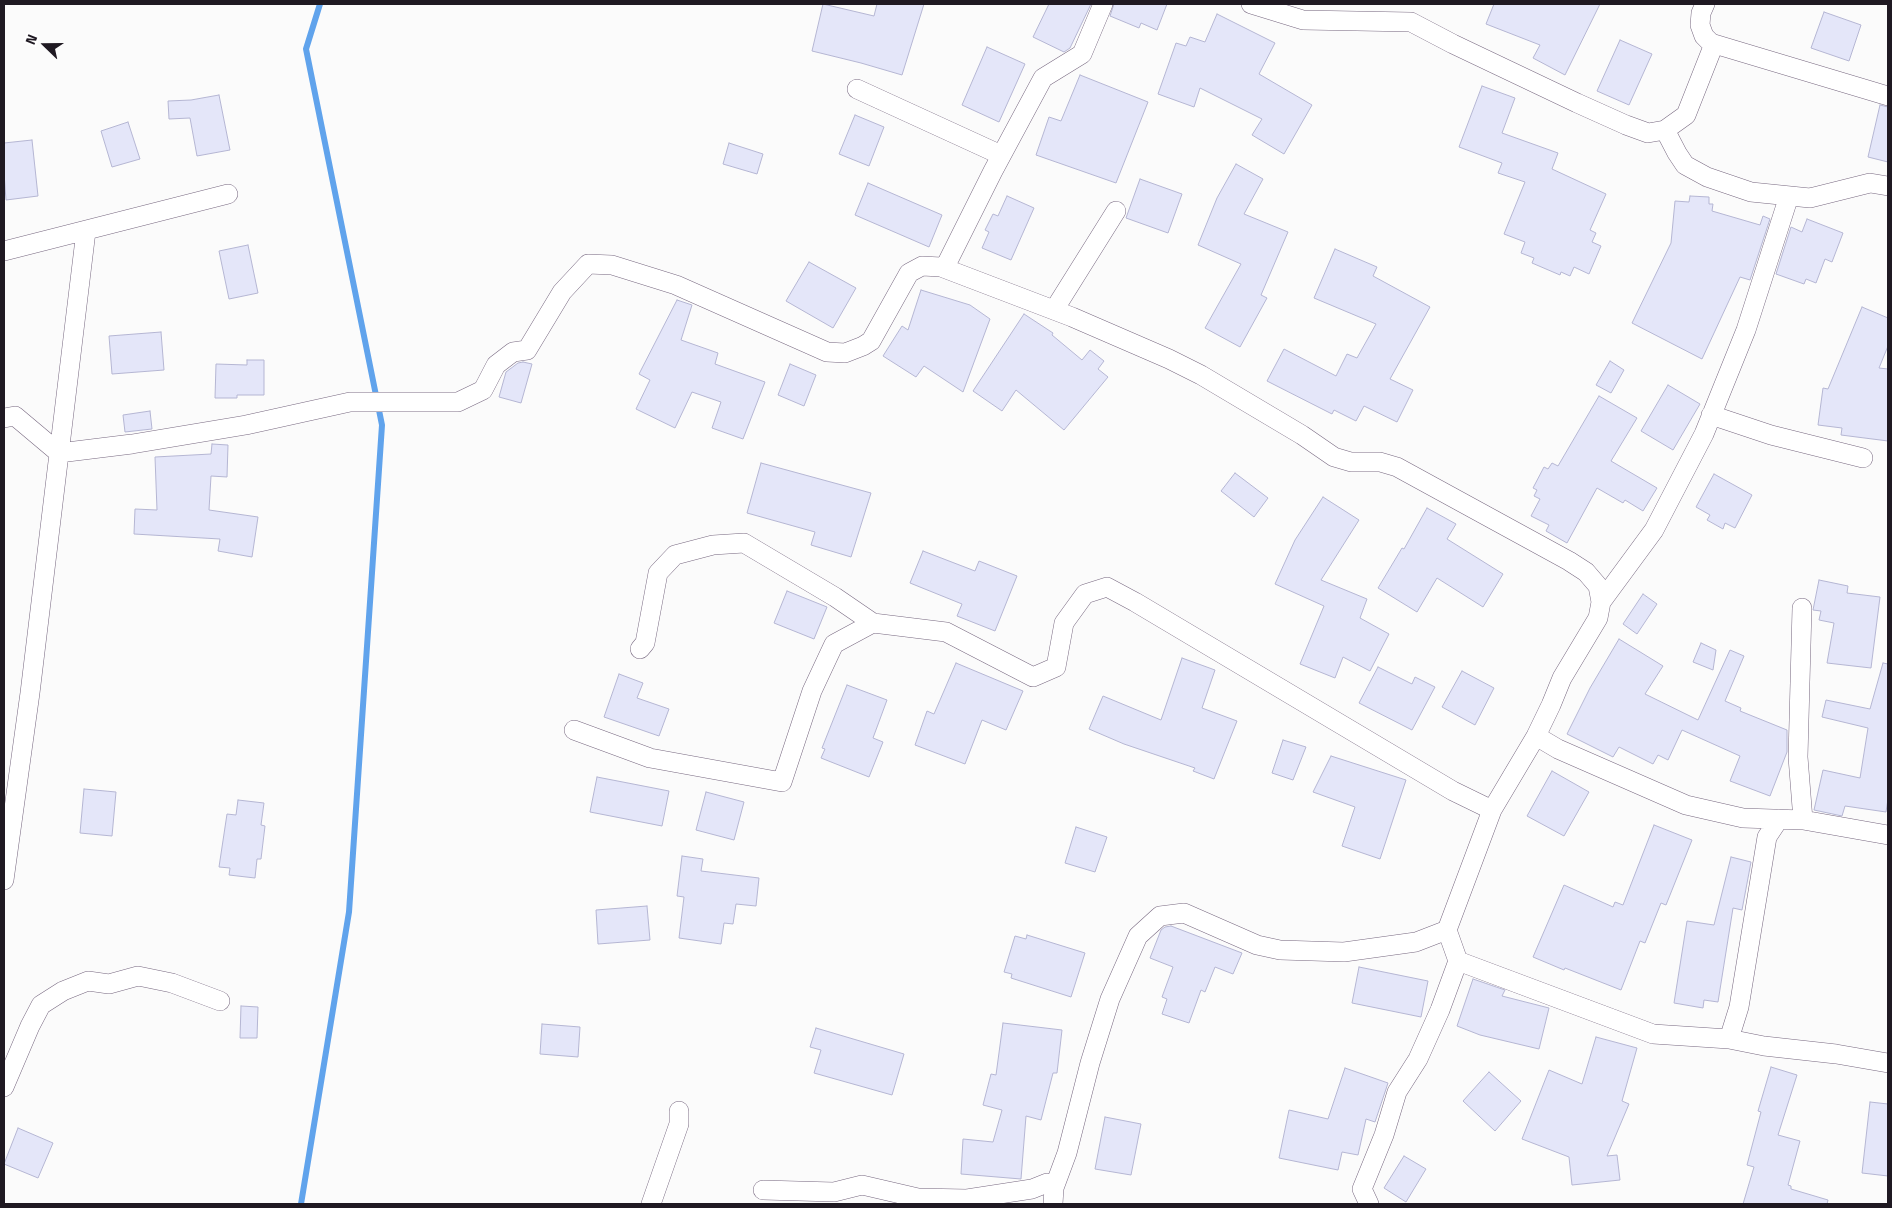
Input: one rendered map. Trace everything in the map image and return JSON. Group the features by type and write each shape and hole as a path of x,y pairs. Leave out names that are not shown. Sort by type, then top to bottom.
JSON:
{"street":[{"path":"945,267 1001,155 1043,78 1082,54 1103,4"},
{"path":"1251,4 1303,20 1411,22 1453,44 1626,125 1648,133 1665,130 1686,115 1714,44"},
{"path":"1705,4 1701,13 1700,25 1704,36 1711,43 1888,96"},
{"path":"856,89 1001,155"},
{"path":"1665,130 1685,165 1707,177 1751,192 1810,198 1870,183 1888,186"},
{"path":"4,251 228,194"},
{"path":"1601,602 1654,530 1704,434 1746,330 1789,196"},
{"path":"1054,310 1116,211"},
{"path":"4,880 31,684 86,231"},
{"path":"4,418 15,416 59,453 132,444 246,425 350,402 458,402 482,390 496,365 513,352 527,350 562,292 588,264 612,264 676,285 827,352 845,353 871,341 909,273 922,266 945,267 1054,310 1169,359 1201,375 1302,435 1334,457 1351,462 1380,462 1397,467 1569,561 1586,572 1598,586 1601,602 1598,618 1562,678 1536,736 1492,810 1447,930 1458,961 1440,1010 1418,1059 1397,1092 1384,1136 1362,1189 1369,1204"},
{"path":"1711,415 1771,436 1863,458"},
{"path":"640,649 645,643 658,572 675,555 713,545 744,543 836,597 873,623 946,632 1033,676 1056,667 1064,624 1086,594 1107,587 1453,791 1492,810"},
{"path":"1802,608 1798,757 1803,820"},
{"path":"574,730 650,758 782,782 812,691 834,644 873,623"},
{"path":"1536,736 1558,749 1686,805 1743,818 1803,820 1888,835"},
{"path":"1729,1039 1739,1007 1767,838 1779,819"},
{"path":"1054,1196 1090,1062 1110,999 1138,936 1160,916 1184,913 1257,945 1280,950 1344,952 1416,942 1447,930"},
{"path":"1458,961 1653,1034 1729,1039 1764,1046 1836,1054 1888,1063"},
{"path":"4,1087 30,1026 42,1005 63,991 88,981 109,984 138,976 172,983 220,1001"},
{"path":"651,1204 679,1124 679,1111"},
{"path":"763,1190 834,1192 862,1185 918,1198 968,1199 1032,1189 1047,1183 1054,1196"}],"building":[{"path":"823,4 874,16 877,4 924,4 902,75 812,51"},
{"path":"1049,4 1091,4 1070,48 1064,52 1033,37"},
{"path":"1114,4 1167,4 1157,30 1141,23 1139,28 1110,16"},
{"path":"1494,4 1600,4 1565,75 1533,58 1540,45 1486,24"},
{"path":"1824,12 1861,25 1849,61 1811,48"},
{"path":"1217,14 1275,43 1259,74 1312,105 1284,154 1252,135 1262,119 1200,88 1194,107 1158,94 1176,43 1186,46 1190,37 1205,42"},
{"path":"1620,40 1652,54 1629,105 1597,91"},
{"path":"987,47 1025,64 999,122 962,105"},
{"path":"1080,75 1148,102 1116,183 1036,155 1049,117 1061,121"},
{"path":"1482,86 1515,98 1502,133 1558,153 1552,169 1606,194 1590,230 1596,233 1592,242 1601,246 1589,274 1574,267 1570,276 1561,272 1560,275 1532,263 1534,258 1521,253 1525,242 1504,234 1525,182 1498,173 1502,163 1459,147"},
{"path":"219,95 230,150 197,156 190,118 169,119 168,101 191,100"},
{"path":"1880,105 1888,107 1888,162 1868,157"},
{"path":"855,115 884,127 869,166 839,154"},
{"path":"128,122 140,159 112,167 101,131"},
{"path":"32,140 38,196 6,200 4,143"},
{"path":"729,143 763,154 757,174 723,164"},
{"path":"1236,164 1263,179 1244,214 1288,232 1261,295 1267,298 1240,347 1205,328 1241,264 1198,245 1217,198"},
{"path":"1140,179 1182,194 1168,233 1126,218"},
{"path":"868,183 942,215 929,247 855,215"},
{"path":"1007,196 1034,208 1011,260 982,248 989,232 985,230 993,214 998,216"},
{"path":"1690,196 1709,197 1709,204 1713,204 1712,211 1760,225 1763,216 1770,219 1750,280 1740,277 1702,359 1632,323 1671,243 1675,201 1689,202"},
{"path":"1807,219 1843,233 1832,262 1825,259 1816,283 1806,279 1804,284 1776,274 1791,227 1802,232"},
{"path":"248,245 258,293 229,299 219,251"},
{"path":"1335,249 1377,267 1373,276 1430,307 1390,379 1413,390 1397,422 1364,406 1356,421 1334,410 1332,414 1267,381 1284,349 1336,376 1347,354 1357,358 1376,324 1314,298"},
{"path":"809,262 856,288 833,328 786,301"},
{"path":"921,290 970,305 990,319 963,392 924,366 916,377 883,356 902,326 908,330"},
{"path":"677,300 692,305 681,340 718,353 715,364 765,382 743,439 712,428 721,402 692,392 675,428 636,409 650,380 639,374"},
{"path":"1862,307 1888,318 1888,346 1879,368 1888,369 1888,441 1841,435 1842,428 1818,425 1823,388 1828,389"},
{"path":"1024,314 1053,333 1052,335 1082,360 1090,350 1104,361 1098,369 1108,377 1064,430 1016,390 1002,411 973,391"},
{"path":"161,332 164,370 112,374 109,336"},
{"path":"247,360 264,360 264,395 237,395 237,398 215,398 216,364 247,365"},
{"path":"1610,361 1624,370 1611,393 1596,385"},
{"path":"518,363 532,364 521,403 499,397 506,372"},
{"path":"790,364 816,375 804,406 778,395"},
{"path":"1668,385 1700,404 1673,450 1641,431"},
{"path":"1599,396 1637,418 1611,461 1657,488 1643,511 1625,500 1623,503 1597,488 1567,543 1546,531 1549,525 1531,516 1540,499 1534,496 1537,490 1533,488 1544,467 1548,469 1552,463 1558,466"},
{"path":"150,411 152,429 125,432 123,415"},
{"path":"212,444 228,445 227,477 211,476 209,510 258,517 252,557 218,551 220,539 134,534 135,509 157,510 155,457 211,454"},
{"path":"761,463 871,493 851,557 811,545 815,532 747,513"},
{"path":"1235,473 1268,498 1254,517 1221,491"},
{"path":"1714,474 1752,495 1735,528 1725,523 1723,529 1707,520 1710,515 1696,507"},
{"path":"1323,497 1359,520 1321,580 1367,599 1360,618 1389,634 1370,671 1343,657 1335,678 1300,664 1324,606 1275,584 1295,540"},
{"path":"1427,508 1456,524 1447,539 1503,574 1483,607 1437,578 1417,612 1378,588 1402,548 1404,549"},
{"path":"923,551 975,571 979,561 1017,576 995,631 957,616 962,604 910,583"},
{"path":"1819,580 1848,586 1847,593 1880,597 1871,668 1827,663 1834,623 1819,620 1821,611 1813,610"},
{"path":"787,591 827,607 814,639 774,623"},
{"path":"1643,594 1657,604 1637,634 1623,624"},
{"path":"1619,639 1663,666 1645,694 1698,720 1730,650 1744,656 1725,701 1741,708 1740,711 1787,730 1787,752 1770,796 1730,781 1740,756 1682,730 1668,760 1658,755 1653,764 1619,747 1613,757 1567,734 1590,688"},
{"path":"1701,643 1716,650 1713,670 1693,662"},
{"path":"1182,658 1215,670 1202,708 1237,721 1214,779 1193,771 1195,768 1124,744 1089,729 1103,696 1161,720"},
{"path":"956,663 1023,691 1006,730 982,720 965,764 915,745 927,711 934,714"},
{"path":"1883,663 1888,664 1888,799 1886,812 1845,806 1842,816 1814,810 1823,770 1860,778 1868,728 1822,717 1826,700 1870,709"},
{"path":"1378,667 1412,684 1415,677 1435,687 1412,730 1359,703"},
{"path":"1462,671 1494,688 1475,725 1442,707"},
{"path":"619,674 643,683 637,698 669,709 659,736 604,717"},
{"path":"847,685 887,700 873,738 883,742 869,777 821,758 825,749 822,748"},
{"path":"1283,740 1306,747 1293,780 1272,773"},
{"path":"1331,756 1406,780 1380,859 1342,846 1355,807 1313,792"},
{"path":"1552,771 1589,792 1564,836 1527,816"},
{"path":"597,777 669,791 662,826 590,812"},
{"path":"84,789 116,792 112,836 80,833"},
{"path":"706,792 744,802 734,840 696,830"},
{"path":"238,800 264,803 261,825 265,826 261,859 257,859 255,878 229,875 230,868 219,867 227,814 236,815"},
{"path":"1654,825 1692,840 1666,905 1661,903 1645,943 1640,941 1621,990 1533,957 1564,885 1613,907 1615,902 1623,905"},
{"path":"1076,827 1107,837 1095,872 1065,863"},
{"path":"682,856 703,859 701,871 759,878 756,906 736,904 733,924 724,923 721,944 679,938 684,897 677,896"},
{"path":"1731,857 1751,862 1742,910 1733,908 1718,1002 1704,1000 1703,1008 1674,1003 1687,921 1714,925"},
{"path":"647,906 650,940 598,944 596,910"},
{"path":"1171,926 1242,953 1233,974 1215,967 1205,992 1201,990 1189,1023 1162,1014 1167,999 1162,997 1173,967 1150,958 1161,930"},
{"path":"1027,935 1085,953 1071,997 1011,978 1012,974 1004,972 1015,936 1026,939"},
{"path":"1359,967 1428,981 1421,1017 1352,1003"},
{"path":"1473,979 1505,990 1502,996 1549,1008 1539,1049 1480,1035 1457,1026"},
{"path":"241,1006 258,1007 257,1038 240,1038"},
{"path":"1003,1023 1062,1030 1057,1073 1053,1073 1041,1120 1026,1116 1021,1179 961,1174 963,1139 993,1142 1002,1110 983,1105 991,1074 996,1075"},
{"path":"542,1024 580,1027 578,1057 540,1054"},
{"path":"816,1028 904,1054 892,1095 814,1073 821,1050 810,1047"},
{"path":"1596,1037 1637,1048 1622,1101 1629,1104 1607,1156 1617,1155 1620,1180 1572,1185 1569,1157 1522,1139 1549,1070 1582,1084"},
{"path":"1771,1067 1797,1075 1778,1135 1800,1141 1788,1185 1791,1186 1791,1189 1828,1200 1827,1204 1743,1204 1754,1167 1747,1165 1761,1112 1758,1111"},
{"path":"1345,1068 1388,1083 1375,1122 1366,1119 1358,1155 1342,1152 1338,1170 1279,1158 1289,1110 1328,1119"},
{"path":"1489,1072 1521,1101 1495,1131 1463,1101"},
{"path":"1870,1102 1888,1104 1888,1176 1862,1173"},
{"path":"1105,1117 1141,1124 1131,1175 1095,1169"},
{"path":"18,1128 53,1143 38,1178 4,1164"},
{"path":"1404,1156 1426,1169 1406,1202 1384,1188"}],"waterway":[{"path":"301,1204 349,912 382,425 306,49 320,4"}]}
